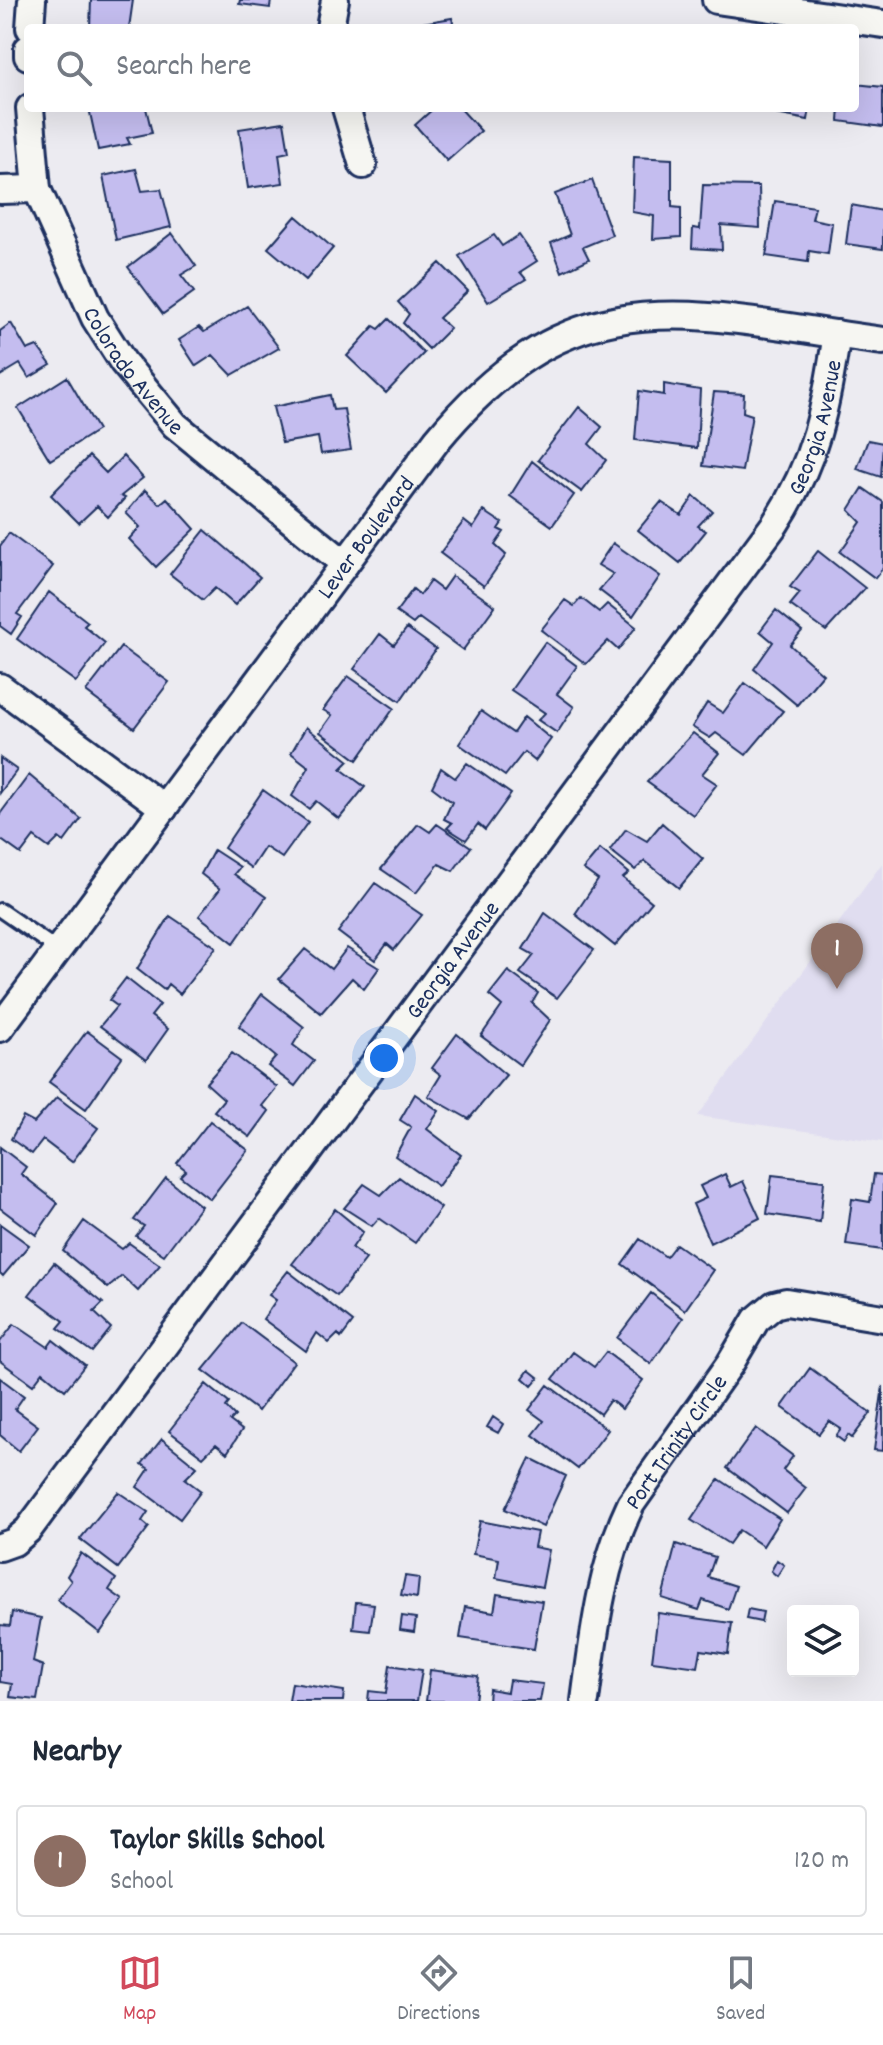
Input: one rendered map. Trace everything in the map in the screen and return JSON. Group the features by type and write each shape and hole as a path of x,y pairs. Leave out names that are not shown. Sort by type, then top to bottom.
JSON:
{"street":[{"path":"30,24 32,0"},
{"path":"331,24 335,0"},
{"path":"716,0 883,24"},
{"name":"Colorado Avenue","path":"30,112 37,189 95,318 144,390 175,425 217,462 345,564"},
{"path":"347,112 363,165"},
{"path":"0,190 37,189"},
{"name":"Lever Boulevard","path":"0,1028 470,400 503,371 543,346 606,321 672,313 883,341"},
{"name":"Georgia Avenue","path":"0,1547 14,1542 28,1530 775,524 798,489 812,459 826,404 837,334"},
{"path":"0,687 164,808"},
{"name":"Port Trinity Circle","path":"585,1701 604,1571 619,1530 631,1504 730,1364 756,1320 774,1305 786,1302 802,1302 883,1318"}],"lane":[{"path":"0,910 58,950"}],"shaded area":[{"path":"883,862 883,1142 698,1116"}],"building":[{"path":"91,0 133,0 130,24 90,24"},
{"path":"240,0 271,0 270,8 239,4"},
{"path":"452,18 453,24 417,24"},
{"path":"859,84 883,87 883,127 839,121 840,112 859,112"},
{"path":"90,112 147,112 152,133 127,138 130,144 98,150"},
{"path":"430,112 464,112 481,131 447,161 415,125"},
{"path":"765,112 809,112 808,120"},
{"path":"284,122 289,152 279,154 283,183 248,188 239,129"},
{"path":"634,157 672,159 672,207 681,208 681,237 653,239 654,216 632,212"},
{"path":"136,169 142,191 161,189 171,227 116,240 103,176"},
{"path":"592,180 612,235 583,247 589,259 562,272 551,243 570,235 555,194"},
{"path":"703,185 759,186 760,228 721,225 722,250 692,248 693,228 700,229"},
{"path":"775,201 815,207 812,219 832,223 828,254 809,251 808,262 766,256"},
{"path":"851,205 883,211 883,249 846,244"},
{"path":"296,216 333,248 306,280 268,248"},
{"path":"172,233 196,266 181,275 194,292 163,314 128,267"},
{"path":"494,235 502,246 519,235 537,261 520,272 526,279 488,302 459,256"},
{"path":"440,263 468,291 439,318 450,328 429,349 403,323 409,314 398,302"},
{"path":"247,306 279,348 232,375 213,355 196,366 179,340 199,327 204,332"},
{"path":"389,319 424,353 386,393 347,356 374,326 379,329"},
{"path":"11,323 27,350 37,346 51,365 29,378 20,364 0,376 0,331"},
{"path":"67,377 98,430 50,460 18,408"},
{"path":"664,384 700,390 697,448 635,440 639,391 664,395"},
{"path":"714,392 744,394 743,412 752,415 742,471 703,466"},
{"path":"330,395 333,410 344,409 351,450 321,454 318,437 282,443 273,407"},
{"path":"579,407 602,427 589,444 606,460 582,492 538,460"},
{"path":"868,440 883,443 881,477 857,469"},
{"path":"89,456 106,473 123,456 143,478 121,496 125,498 108,517 97,506 79,523 51,495"},
{"path":"532,461 574,495 552,526 510,496"},
{"path":"863,488 883,502 883,568 875,578 840,552 861,522 849,510"},
{"path":"145,490 160,504 167,498 195,529 156,567 129,539 140,527 126,513"},
{"path":"694,496 712,511 698,526 706,531 680,563 638,530 661,502 681,515"},
{"path":"484,511 502,523 498,529 504,532 495,545 506,555 484,586 440,553 464,521 473,528"},
{"path":"205,530 260,577 235,605 215,588 203,600 170,574"},
{"path":"9,533 53,566 17,614 22,617 11,634 0,626 0,546"},
{"path":"613,543 660,576 633,616 599,590 613,574 598,565"},
{"path":"818,551 865,588 826,631 790,605 800,593 790,587"},
{"path":"452,576 495,606 463,650 419,618 413,624 396,612 413,589 420,595 430,581 442,590"},
{"path":"49,592 88,622 84,626 105,643 76,682 17,639"},
{"path":"581,598 599,612 607,604 636,627 618,650 608,641 586,664 541,630 565,600 574,606"},
{"path":"776,610 802,631 790,645 823,674 797,705 754,669 773,642 760,631"},
{"path":"407,628 436,649 400,701 354,669 380,634 394,645"},
{"path":"545,642 577,666 557,694 574,707 557,733 538,720 545,713 511,690"},
{"path":"121,647 169,682 134,728 86,692"},
{"path":"348,676 394,708 357,760 320,732 332,715 323,710"},
{"path":"745,683 783,711 746,755 716,733 710,738 692,727 707,703 723,713"},
{"path":"481,711 513,733 524,717 551,739 535,761 524,752 505,776 459,744"},
{"path":"306,727 349,761 341,769 365,787 339,819 316,801 309,809 292,796 309,767 291,753"},
{"path":"693,733 719,753 702,774 717,784 693,815 647,782"},
{"path":"0,758 17,770 0,793"},
{"path":"467,763 511,794 485,830 478,824 466,840 447,828 452,823 444,819 452,802 432,787 441,768 455,778"},
{"path":"29,775 81,819 64,842 59,838 49,848 34,837 21,854 0,839 0,814"},
{"path":"263,790 308,822 282,858 265,847 251,868 224,848"},
{"path":"662,823 703,859 679,888 645,861 635,870 610,850 626,829 647,841"},
{"path":"418,824 430,832 437,824 471,847 453,871 439,864 416,893 381,869"},
{"path":"600,849 629,873 623,878 652,902 615,946 575,914 598,880 583,869"},
{"path":"214,850 240,867 234,874 266,897 234,943 199,916 220,889 201,874"},
{"path":"375,883 422,915 394,950 387,944 375,960 338,932"},
{"path":"545,913 594,950 557,998 520,973 534,955 523,949"},
{"path":"170,916 216,947 180,994 168,984 164,990 137,969"},
{"path":"347,948 379,968 364,989 352,978 321,1013 279,979 305,949 331,969"},
{"path":"508,971 538,993 532,1003 550,1020 520,1065 481,1036 502,1006 489,995"},
{"path":"126,978 160,1005 151,1016 168,1029 146,1060 100,1026 117,1006 109,1000"},
{"path":"262,994 304,1027 293,1045 314,1061 295,1086 268,1066 276,1057 239,1026"},
{"path":"87,1031 122,1057 86,1109 49,1082"},
{"path":"457,1034 506,1075 469,1119 428,1096 441,1075 432,1068"},
{"path":"232,1053 277,1087 262,1106 269,1111 250,1137 214,1111 224,1099 206,1083"},
{"path":"415,1094 439,1111 427,1129 461,1155 438,1186 395,1156 411,1127 400,1120"},
{"path":"57,1097 98,1128 72,1162 43,1140 32,1154 11,1139 23,1117 34,1123"},
{"path":"210,1121 248,1150 210,1199 180,1176 186,1170 177,1163"},
{"path":"0,1147 26,1167 21,1174 58,1203 36,1235 0,1208"},
{"path":"725,1174 731,1187 743,1181 760,1218 710,1243 693,1204 706,1198 700,1186"},
{"path":"874,1174 883,1175 883,1250 846,1245 852,1199 870,1202"},
{"path":"772,1175 824,1181 820,1222 767,1214"},
{"path":"399,1177 441,1208 415,1243 379,1218 372,1226 344,1208 364,1184 381,1195"},
{"path":"166,1178 201,1206 164,1255 136,1236 144,1226 134,1220"},
{"path":"335,1209 363,1232 352,1248 366,1259 337,1296 292,1264"},
{"path":"84,1221 122,1249 129,1243 160,1265 138,1291 122,1276 108,1288 63,1251"},
{"path":"0,1224 29,1245 3,1276 0,1273"},
{"path":"640,1239 666,1257 676,1244 713,1270 685,1310 622,1264"},
{"path":"54,1263 103,1303 94,1312 111,1328 92,1352 58,1328 64,1321 29,1295"},
{"path":"288,1271 353,1322 341,1338 338,1334 329,1343 317,1333 306,1351 263,1319 276,1300 269,1295"},
{"path":"651,1293 683,1318 651,1364 617,1338"},
{"path":"242,1323 294,1362 258,1411 203,1370"},
{"path":"14,1324 48,1347 53,1340 85,1365 65,1390 43,1372 33,1385 0,1361 0,1342"},
{"path":"573,1352 594,1367 606,1352 643,1380 622,1409 610,1400 600,1414 553,1379"},
{"path":"810,1368 871,1413 852,1438 848,1435 844,1442 836,1436 841,1429 829,1421 819,1434 782,1407"},
{"path":"529,1370 539,1378 532,1386 523,1378"},
{"path":"0,1378 24,1396 15,1409 38,1426 19,1451 0,1435"},
{"path":"206,1384 229,1403 226,1407 235,1416 230,1421 242,1430 227,1453 216,1444 203,1457 169,1431"},
{"path":"548,1385 608,1430 578,1469 533,1435 544,1421 529,1410"},
{"path":"883,1386 883,1451 874,1450"},
{"path":"493,1417 503,1424 498,1433 487,1427"},
{"path":"756,1428 793,1456 783,1470 806,1488 787,1513 727,1468"},
{"path":"162,1439 197,1467 185,1479 201,1491 180,1519 137,1487 149,1469 142,1464"},
{"path":"530,1458 566,1476 543,1527 505,1509"},
{"path":"719,1479 780,1519 763,1546 739,1530 729,1544 691,1520"},
{"path":"118,1492 148,1512 142,1521 149,1527 118,1568 80,1539"},
{"path":"480,1521 537,1532 534,1547 549,1550 542,1587 496,1578 499,1559 473,1554"},
{"path":"676,1544 715,1557 708,1577 736,1586 728,1609 703,1600 699,1610 662,1598"},
{"path":"81,1553 116,1579 109,1590 123,1600 100,1633 57,1600 71,1581 67,1576"},
{"path":"777,1560 784,1565 777,1576 771,1571"},
{"path":"405,1576 419,1578 417,1598 401,1595"},
{"path":"497,1594 542,1601 534,1649 460,1638 465,1607 494,1612"},
{"path":"356,1602 374,1604 370,1631 353,1629"},
{"path":"748,1609 763,1612 761,1622 746,1619"},
{"path":"12,1612 41,1618 33,1662 43,1666 37,1700 10,1697 12,1684 0,1682 0,1625 10,1626"},
{"path":"658,1613 732,1623 728,1654 701,1650 698,1667 652,1661"},
{"path":"402,1616 416,1618 414,1632 400,1630"},
{"path":"390,1665 422,1670 417,1701 368,1701 369,1691 386,1693"},
{"path":"430,1670 478,1676 475,1701 426,1701"},
{"path":"509,1680 543,1684 540,1701 488,1701 489,1689 507,1692"},
{"path":"292,1683 344,1691 343,1701 289,1701"}],"place":[{"name":"Taylor Skills School","path":"837,989"}]}
